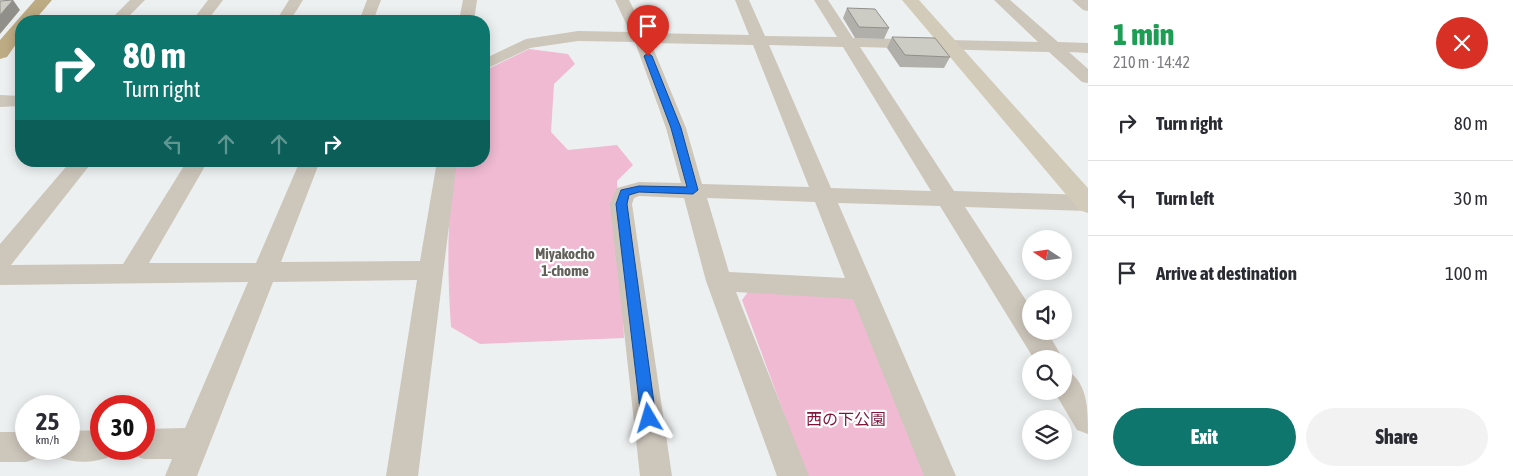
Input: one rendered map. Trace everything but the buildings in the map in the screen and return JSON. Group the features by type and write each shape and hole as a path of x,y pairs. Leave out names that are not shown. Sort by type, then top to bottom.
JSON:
{"highway":[{"path":"30,15 44,0"},
{"path":"0,52 15,33"}],"street":[{"path":"122,15 138,0"},
{"path":"204,15 216,0"},
{"path":"287,15 296,0"},
{"path":"368,15 374,0"},
{"path":"468,15 470,0"},
{"path":"622,0 641,38 676,128 719,281 794,476"},
{"path":"742,0 940,476"},
{"path":"821,0 1022,315"},
{"path":"910,0 1088,203"},
{"path":"1001,0 1088,78"},
{"path":"1078,0 1088,7"},
{"path":"490,62 526,44 552,38 578,36 1088,48"},
{"path":"0,101 15,100"},
{"path":"0,261 78,167"},
{"path":"132,272 194,167"},
{"path":"181,476 308,167"},
{"path":"402,476 446,167"},
{"path":"656,476 621,204 625,192 639,189 693,190 1088,203"},
{"path":"0,275 132,272 265,274 431,270"},
{"path":"719,281 862,289"},
{"path":"1072,395 1088,420"},
{"path":"155,444 194,443"},
{"path":"0,447 15,446"}],"green space":[{"path":"529,49 568,54 575,64 554,84 551,132 568,150 617,145 633,165 617,181 624,338 480,344 451,327 449,244 450,203 454,167 490,167 490,68"},
{"name":"西の下公園","path":"751,288 846,293 858,301 929,476 807,476 742,300"}],"district":[{"name":"Miyakocho 1-chome","path":"565,262"}],"route":[{"path":"648,56 676,128 693,190 639,189 625,192 621,204 649,418"}]}
